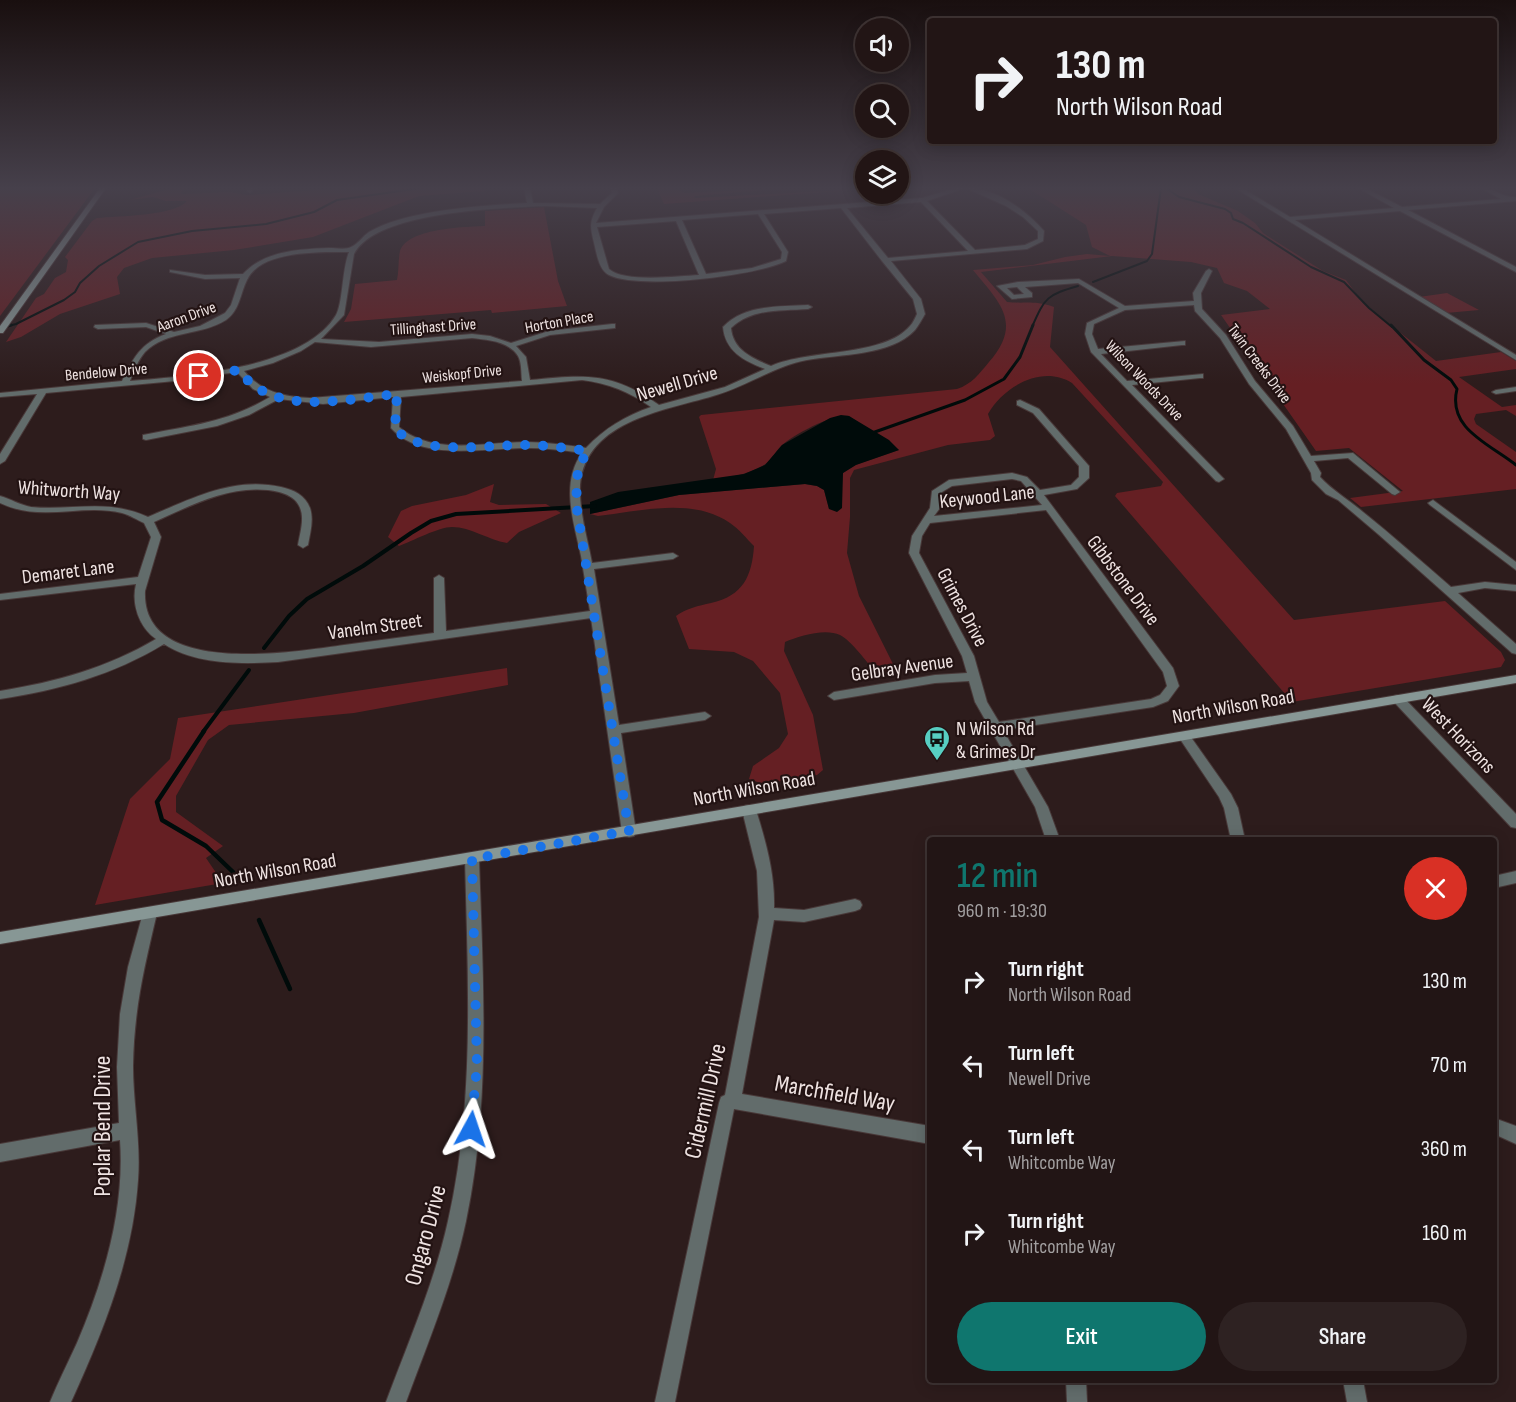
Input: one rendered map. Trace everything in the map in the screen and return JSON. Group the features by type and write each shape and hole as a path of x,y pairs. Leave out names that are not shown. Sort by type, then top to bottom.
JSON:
{"main road":[{"path":"0,331 56,253"},
{"name":"North Wilson Road","path":"0,938 1516,679"}],"street":[{"path":"172,271 204,277 245,276 254,267 290,253"},
{"name":"Bendelow Drive","path":"0,394 239,370 282,357 329,330 340,315 352,253"},
{"path":"601,253 604,267 611,274 639,280 764,269 773,267 784,260 785,253"},
{"path":"693,253 702,275"},
{"path":"879,253 884,260 957,253"},
{"path":"1344,253 1516,358"},
{"path":"1485,253 1516,270"},
{"name":"Newell Drive","path":"629,831 577,507 578,467 600,438 616,426 656,407 728,389 794,360 884,345 904,336 913,329 921,314 920,307 917,300 884,260"},
{"path":"1196,303 1200,284 1209,271"},
{"name":"Aaron Drive","path":"125,383 143,351 156,341 172,334 204,327 228,315 235,306 245,276"},
{"path":"1018,284 1079,281 1124,308"},
{"name":"Wilson Woods Drive","path":"1196,303 1124,308 1091,322 1088,327 1095,352 1219,479"},
{"name":"Twin Creeks Drive","path":"1196,303 1209,324 1233,350 1252,382 1290,428 1316,473 1315,477 1329,492 1341,498 1516,650"},
{"path":"771,369 746,358 735,349 727,334 727,327 736,318 748,314 808,307"},
{"path":"98,327 141,324 157,327 172,334"},
{"name":"Horton Place","path":"512,345 549,333 612,326"},
{"name":"Tillinghast Drive","path":"314,340 372,345 474,336 512,345"},
{"path":"1095,352 1182,343"},
{"path":"512,345 521,354 526,381"},
{"name":"Weiskopf Drive","path":"239,370 257,390 277,397 323,401 567,378 603,380 629,388 656,407"},
{"path":"1126,384 1200,376"},
{"path":"1496,392 1516,389"},
{"name":"Whitworth Way","path":"0,461 43,391"},
{"path":"397,394 395,428 408,440 420,444 449,447 526,445 588,451"},
{"path":"147,437 221,424 249,413 277,397"},
{"path":"1020,403 1036,411 1084,466 1084,478 1074,487 1038,493"},
{"path":"1308,459 1350,455 1395,492"},
{"name":"Grimes Drive","path":"1038,493 1024,479 1016,476 949,483 937,491 935,508 917,536 914,546 916,560 968,656 981,702 1041,807 1052,837"},
{"path":"0,695 58,685 91,676 120,664 163,639 146,622 139,600 141,580 156,537 148,521 223,492 243,488 277,489 294,494 304,504 307,516 303,545"},
{"name":"Gibbstone Drive","path":"994,728 1153,703 1172,691 1173,682 1169,671 1038,493"},
{"name":"Whitworth Way","path":"0,499 17,506 38,509 122,510 148,521"},
{"path":"1433,503 1516,567"},
{"name":"Keywood Lane","path":"929,519 1047,507"},
{"path":"588,567 673,556"},
{"path":"439,578 440,635"},
{"name":"Demaret Lane","path":"0,597 141,580"},
{"path":"1450,591 1485,585 1516,588"},
{"name":"Vanelm Street","path":"163,639 204,655 262,659 595,614"},
{"name":"Gelbray Avenue","path":"834,696 935,679 975,677"},
{"name":"West Horizons","path":"1398,699 1516,823"},
{"path":"614,730 705,716"},
{"path":"1184,736 1224,794 1231,808 1237,837"},
{"name":"Cidermill Drive","path":"665,1402 727,1103 732,1100 767,914 766,871 749,810"},
{"name":"Ongaro Drive","path":"396,1402 438,1286 457,1223 468,1164 477,1066 472,859"},
{"path":"1497,881 1516,877"},
{"path":"767,914 804,916 855,905"},
{"name":"Poplar Bend Drive","path":"60,1402 93,1329 115,1266 124,1221 129,1179 125,1083 127,1030 133,977 150,914"},
{"name":"Marchfield Way","path":"732,1100 927,1134"},
{"path":"1497,1127 1516,1135"},
{"path":"0,1153 128,1130"},
{"path":"1076,1383 1077,1402"},
{"path":"1354,1383 1357,1402"}],"shaded area":[{"path":"0,253 46,253 0,316"},
{"path":"68,253 199,253 152,258 124,268 117,277 120,294 60,314 21,337 6,342 36,298 44,294 55,278 66,272 68,260 65,257"},
{"path":"400,253 553,253 558,281 567,306 344,322 351,309 355,284 397,280"},
{"path":"1105,253 1295,253 1323,271 1346,280 1363,303 1436,361 1501,352 1516,361 1516,369 1459,377 1502,407 1516,405 1516,416 1506,410 1476,414 1474,419 1476,424 1516,452 1516,489 1361,507 1350,498 1403,491 1349,448 1316,451 1221,315 1270,309 1247,291 1224,283 1217,268 1191,262 1112,256 981,272 1007,302 1035,303 1054,307 1050,347 1294,620 1445,601 1501,652 1505,660 1501,667 1292,702 1115,496 1117,493 1161,486 1163,482 1072,383 1048,376 1036,377 1013,387 995,404 988,414 995,436 990,440 948,445 854,470 850,478 847,553 859,596 896,670 889,673 876,672 849,642 834,633 812,634 785,642 784,651 813,715 823,770 817,775 763,784 749,779 753,766 779,748 788,734 780,693 753,661 734,652 689,649 676,616 684,611 722,600 738,590 751,567 754,546 730,523 700,510 666,508 598,516 590,514 679,495 805,484 824,490 829,509 843,473 855,465 899,450 849,416 842,416 824,421 795,436 781,446 768,462 750,472 713,480 716,469 699,417 957,389 971,381 989,362 1005,336 1006,324 999,303 973,270 1033,265 1087,254 1110,256"},
{"path":"1447,293 1479,310 1446,313 1419,297"},
{"path":"841,415 849,416 889,440 899,450 856,465 843,473 842,508 837,512 829,509 824,490 805,484 679,495 590,514 590,502 618,492 744,474 765,465 782,445 830,418"},
{"path":"494,484 490,502 499,505 546,504 561,513 519,532 507,543 466,529 452,527 399,546 388,537 401,511 412,506 466,495"},
{"path":"507,668 508,685 354,713 229,725 208,740 176,796 176,812 223,846 206,858 223,883 95,905 130,799 170,759 178,718"}],"waterway":[{"path":"5,327 16,324 64,300 75,292 80,283 99,266 119,253"},
{"path":"1093,282 1147,261 1152,253"},
{"path":"1290,253 1311,267 1344,282 1369,308 1392,327"},
{"path":"1032,327 1040,309 1048,299 1078,286"},
{"path":"0,328 11,325"},
{"path":"872,433 965,400 1004,379 1020,357 1033,325"},
{"path":"1391,325 1424,360 1451,380 1457,389 1458,415 1464,425 1483,442 1516,465"},
{"path":"264,648 289,616 307,599 363,566 431,521 456,514 595,506"},
{"path":"203,732 249,670"},
{"path":"204,731 157,802 162,820 206,846 233,872"},
{"path":"259,920 290,989"}],"place":[{"name":"N Wilson Rd & Grimes Dr","path":"937,762"}],"route":[{"path":"199,376 239,370 257,390 277,397 297,400 323,401 397,394 395,428 408,440 420,444 449,447 526,445 588,451 578,467 576,503 629,831 472,859 477,1066 471,1129"}]}
